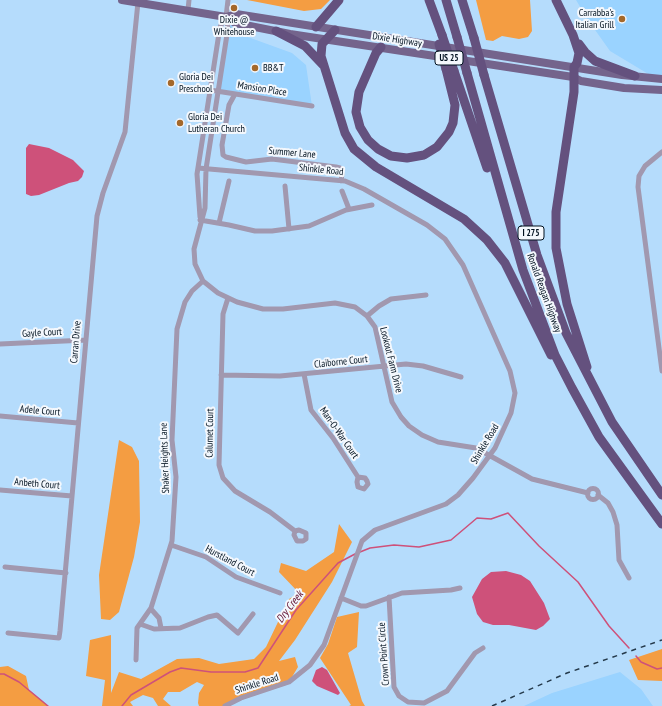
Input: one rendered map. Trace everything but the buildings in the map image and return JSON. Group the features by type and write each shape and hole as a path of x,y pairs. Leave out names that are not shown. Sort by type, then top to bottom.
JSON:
{"highway":[{"path":"316,26 339,0"},
{"name":"Ronald Reagan Highway","path":"446,0 509,223 523,270 538,312 572,388 599,437 662,524"},
{"name":"Ronald Reagan Highway","path":"462,0 539,262 566,333 593,385 634,456 662,495"},
{"path":"468,0 474,20 474,38"},
{"path":"556,0 573,35 579,53 577,63 574,67 574,96 556,212 556,248 567,304 593,385"},
{"path":"429,1 450,70 487,165 498,204 509,223"},
{"path":"335,30 325,39 321,47 323,66 345,133 354,149 376,167 464,219 487,240 505,263 543,342 572,388"},
{"path":"276,31 305,46 323,66"},
{"path":"573,35 585,52 595,61 636,76"},
{"path":"381,47 376,53 359,92 356,112 360,127 368,140 378,149 391,156 407,158 424,154 437,147 449,132 453,123 455,105 450,70"}],"main road":[{"name":"Dixie Highway","path":"122,0 226,17 235,23 276,31 573,78 624,88 662,90"},
{"name":"Dixie Highway","path":"226,17 236,14 574,67 662,79"},
{"path":"573,78 580,76 614,82 662,86"}],"street":[{"path":"188,10 189,0"},
{"path":"226,17 228,0"},
{"name":"Carran Drive","path":"8,633 59,638 97,216 103,193 125,132 138,2"},
{"name":"Lookout Farm Drive","path":"200,220 196,182 220,27 226,17"},
{"name":"Lookout Farm Drive","path":"226,17 228,28 206,169 205,208 200,220 194,256 196,269 203,280 214,291 228,298 250,306 270,310 344,304 355,307 367,316 377,334 392,402 400,417 408,426 422,435 438,442 476,448 532,479 588,493 590,490 594,489 598,492 598,495 608,503 613,512 617,525 619,560 629,578"},
{"name":"Mansion Place","path":"210,90 312,106"},
{"name":"Summer Lane","path":"235,94 229,105 222,145 222,151 226,157 246,162 272,159 336,167 340,168 342,174 341,181"},
{"path":"662,152 645,166 640,176 638,186 662,371"},
{"name":"Shinkle Road","path":"198,168 341,181 364,189 427,225 445,239 463,265 510,371 514,386 514,399 511,413 503,433 489,456 465,489 446,504 375,530 366,536 358,550 320,652 300,675 280,687 241,698 225,706"},
{"path":"219,223 229,181"},
{"path":"285,186 289,229"},
{"path":"342,191 349,209"},
{"path":"200,220 255,231 289,229 318,223 349,209 372,205"},
{"name":"Shaker Heights Lane","path":"136,660 136,633 140,624 151,609 171,545 174,521 176,477 172,440 176,338 185,302 192,291 203,280"},
{"path":"367,316 379,306 391,299 414,295 426,295"},
{"name":"Calumet Court","path":"228,298 222,314 218,461 221,473 234,490 270,512 295,531"},
{"name":"Gayle Court","path":"0,344 86,340"},
{"name":"Claiborne Court","path":"221,375 280,376 384,366 415,365 461,377"},
{"name":"Man-O-War Court","path":"304,374 311,410 333,438 358,477"},
{"name":"Adele Court","path":"0,416 78,423"},
{"name":"Anbeth Court","path":"0,490 72,496"},
{"name":"Hurstland Court","path":"171,545 206,557 236,577 280,593"},
{"path":"4,567 66,573"},
{"path":"341,598 361,606 366,606 402,593 443,591 460,588"},
{"name":"Crown Point Circle","path":"389,597 394,687 399,696 408,702 424,703 442,694 450,688 475,653 483,648"},
{"path":"151,609 159,618 161,628"},
{"path":"140,624 150,628 183,628 208,617 217,615 238,633 253,614"}],"shaded area":[{"path":"247,0 330,0 321,9 304,11"},
{"path":"476,0 530,0 532,31 528,37 519,39 502,36 493,41 486,40"},
{"path":"576,0 662,0 662,79 655,78 610,51"},
{"path":"226,17 235,23 234,32 292,53 306,65 312,106 219,91 228,28"},
{"path":"29,144 49,148 73,160 84,171 82,177 78,181 39,195 31,196 26,194 26,148"},
{"path":"119,440 132,447 139,461 140,522 134,557 119,612 110,620 101,619 99,575"},
{"path":"339,524 352,542 332,582 295,640 279,661 295,657 298,667 289,682 225,706 199,706 199,693 204,685 197,682 180,692 168,692 163,699 171,706 158,706 153,698 143,695 130,702 133,706 102,706 105,680 86,676 90,640 111,635 111,693 119,672 141,679 177,659 199,658 219,664 254,659 266,647 289,599 299,593 279,572 281,563 306,571 334,552"},
{"path":"506,571 521,575 530,581 544,603 550,619 543,626 536,630 509,625 493,625 483,622 477,614 472,597 482,579 491,572"},
{"path":"359,612 357,647 348,653 362,701 365,706 349,706 351,705 320,658 328,644 337,617"},
{"path":"662,649 662,681 638,680 629,660"},
{"path":"8,666 26,676 29,690 48,706 0,706 0,667"},
{"path":"322,667 327,670 340,693 338,695 317,686 312,681 316,670"},
{"path":"620,672 641,689 653,706 524,706 552,693"}],"waterway":[{"path":"360,552 370,548 394,545 419,547 451,540 477,518 491,519 508,513 539,546 578,582 609,626 629,648"},
{"name":"Dry Creek","path":"122,706 131,695 170,672 181,668 211,672 245,672 258,668 296,610 338,563 355,554"},
{"path":"636,656 641,662 657,669 662,668"},
{"name":"Dry Creek","path":"0,674 4,674 19,682 48,706"}],"railway":[{"path":"492,706 567,673 662,640"}],"place":[{"name":"Dixie @ Whitehouse","path":"234,8"},
{"name":"Carrabba's Italian Grill","path":"622,19"},
{"name":"BB&T","path":"255,68"},
{"name":"Gloria Dei Preschool","path":"171,83"},
{"name":"Gloria Dei Lutheran Church","path":"180,123"}]}
